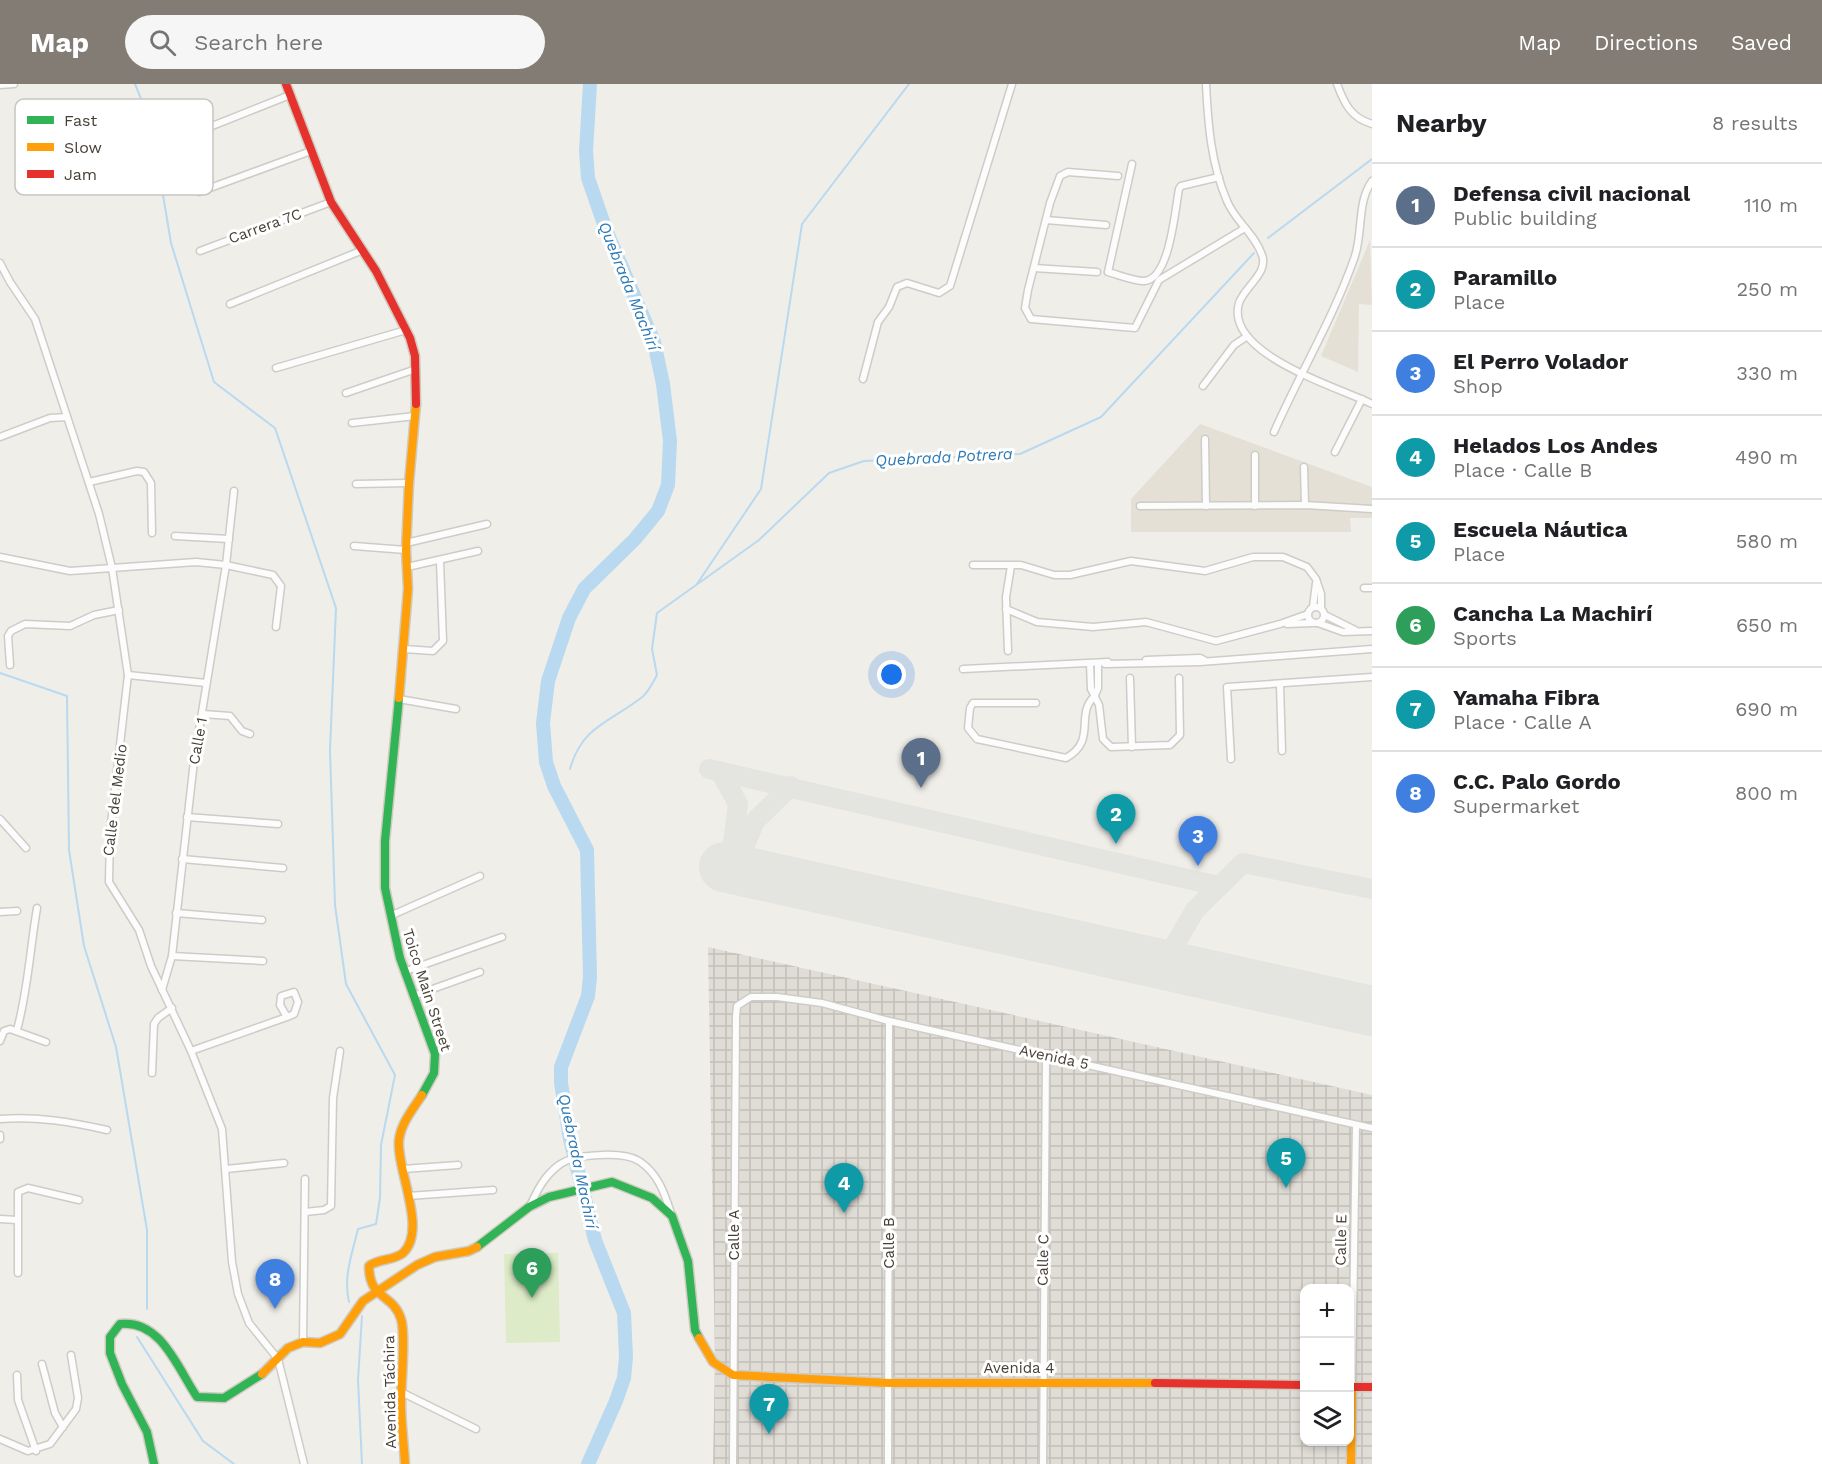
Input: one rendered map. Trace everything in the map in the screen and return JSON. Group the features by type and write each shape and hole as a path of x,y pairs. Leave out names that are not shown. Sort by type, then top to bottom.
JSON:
{"main road":[{"name":"Toico Main Street","path":"286,84 331,202 363,250 406,330 416,369 406,546 404,649 385,865 390,916 413,996 435,1052 436,1064 427,1089 399,1136 398,1149 411,1223 404,1251 395,1256 374,1260 369,1266 369,1281 378,1293"},
{"path":"154,1464 152,1446 146,1429 110,1356 110,1336 120,1324 135,1322 159,1338 197,1397 224,1398 260,1376 288,1348 303,1342 320,1343 340,1334 363,1301 426,1261 469,1251 529,1207 549,1197 612,1182 652,1198 672,1216 688,1261 695,1330 713,1362 733,1375"},
{"name":"Avenida Táchira","path":"378,1293 393,1304 402,1320 401,1392 405,1464"},
{"name":"Avenida 4","path":"733,1375 890,1383 1041,1381 1300,1385"},
{"path":"1354,1387 1372,1387"},
{"name":"Calle E","path":"1351,1392 1352,1464"}],"street":[{"path":"0,85 14,84"},
{"path":"863,379 878,322 889,307 897,287 907,283 939,293 950,286 1012,84"},
{"path":"1206,84 1210,141 1219,177 1227,201 1263,256 1259,273 1239,303 1240,320 1246,337 1256,347 1302,374 1372,404"},
{"path":"1337,84 1347,108 1364,122 1372,124"},
{"path":"213,126 290,95"},
{"path":"213,187 311,151"},
{"path":"1132,164 1108,272 1143,281 1156,274 1166,260 1181,186 1219,177"},
{"path":"1118,176 1063,173 1046,219 1025,308 1031,319 1133,328 1138,326 1159,280 1245,228"},
{"path":"1274,432 1355,255 1362,227 1364,192 1372,181"},
{"name":"Carrera 7C","path":"200,251 331,202"},
{"path":"1046,219 1106,225"},
{"path":"230,304 363,250"},
{"name":"Calle del Medio","path":"0,263 35,319 89,482 112,568 128,675 110,832 108,874 114,892 140,930 151,966 191,1051 222,1129 232,1262 238,1294 249,1323 278,1359"},
{"path":"1034,268 1097,272"},
{"path":"276,368 406,330"},
{"path":"1203,386 1234,345 1246,337"},
{"path":"346,393 416,369"},
{"path":"1335,452 1362,399"},
{"path":"352,423 415,416"},
{"path":"0,438 50,418 67,417"},
{"path":"1205,439 1206,506"},
{"path":"1255,455 1255,506"},
{"path":"1304,467 1305,505"},
{"path":"89,482 137,471 144,472 151,483 152,533"},
{"path":"356,484 409,483"},
{"name":"Calle 1","path":"162,990 172,956 187,817 226,565 234,491"},
{"path":"1140,506 1305,505 1372,509"},
{"path":"354,546 406,546 487,524"},
{"path":"175,536 229,540"},
{"path":"407,567 478,552"},
{"path":"973,565 1029,566 1054,575 1070,575 1131,561 1205,571 1267,555 1296,560 1306,567 1316,579 1321,594 1321,608 1325,615 1359,632"},
{"path":"0,557 62,571 196,562 226,565 277,578 281,589 276,627"},
{"path":"404,649 433,651 443,641 440,561"},
{"path":"1008,651 1006,609 1011,566"},
{"path":"1006,609 1036,622 1108,627 1146,622 1216,641 1308,614 1313,607 1316,579"},
{"path":"1364,588 1372,588"},
{"path":"1313,607 1321,608"},
{"path":"10,665 8,636 16,627 35,623 70,626 94,615 119,610"},
{"path":"1308,614 1316,623"},
{"path":"1316,623 1325,615"},
{"path":"1280,624 1316,623 1343,632 1372,631"},
{"path":"963,669 1090,664 1166,664 1372,649"},
{"path":"1090,664 1090,689 1095,696 1105,745 1111,747 1170,745 1178,740 1180,735 1179,678"},
{"path":"1036,703 973,703 970,708 968,728 977,739 1066,758 1072,754 1086,734 1084,711 1086,705 1095,696 1102,664"},
{"path":"128,675 206,683"},
{"path":"1231,759 1227,687 1372,677"},
{"path":"1130,678 1132,747"},
{"path":"1280,685 1282,751"},
{"path":"399,699 456,709"},
{"path":"203,714 231,716 242,731 250,734"},
{"path":"187,817 278,824"},
{"path":"0,819 26,848"},
{"path":"182,859 283,868"},
{"path":"390,916 480,876"},
{"path":"17,1030 26,994 28,964 37,909"},
{"path":"0,912 17,911"},
{"path":"176,913 262,920"},
{"path":"406,971 502,937"},
{"path":"172,956 263,961"},
{"path":"413,996 480,972"},
{"name":"Avenida 5","path":"738,1006 752,997 777,997 822,1003 889,1021 1372,1128"},
{"name":"Calle A","path":"733,1464 738,1006"},
{"path":"152,1073 154,1024 158,1018 172,1008"},
{"path":"191,1051 287,1017"},
{"name":"Calle B","path":"888,1464 890,1383 889,1021"},
{"path":"0,1041 7,1029 17,1030 46,1042"},
{"path":"304,1212 324,1210 331,1206 333,1098 340,1051"},
{"name":"Calle C","path":"1043,1464 1041,1381 1046,1055"},
{"path":"0,1119 64,1120 107,1130"},
{"name":"Calle E","path":"1352,1338 1356,1125"},
{"path":"529,1207 544,1180 565,1161 595,1156 628,1156 639,1161 659,1181 672,1216"},
{"path":"226,1168 284,1163"},
{"path":"403,1169 458,1165"},
{"path":"303,1342 305,1179"},
{"path":"18,1273 16,1220 18,1192 22,1189 78,1200"},
{"path":"408,1196 493,1190"},
{"path":"0,1219 16,1220"},
{"path":"0,1439 16,1448 36,1450 50,1444 78,1404 71,1355"},
{"path":"278,1359 304,1464"},
{"path":"42,1365 55,1413 63,1427"},
{"path":"17,1375 18,1400 36,1450"},
{"path":"401,1392 476,1429"}],"shaded area":[{"path":"1370,240 1372,305 1359,304 1358,372 1321,356"},
{"path":"1200,424 1372,487 1372,518 1350,518 1351,532 1131,532 1131,499"},
{"path":"708,947 1372,1095 1372,1464 713,1464 715,1360"}],"green space":[{"path":"558,1253 560,1342 506,1343 504,1254"}],"waterway":[{"path":"135,84 141,99"},
{"name":"Quebrada Machirí","path":"588,1464 624,1378 626,1357 624,1313 595,1240 570,1139 561,1083 561,1067 588,996 590,977 587,850 554,786 546,762 543,723 548,681 569,618 584,589 635,539 658,511 668,485 670,441 663,384 654,342 606,230 588,178 586,151 590,84"},
{"path":"697,584 761,489 802,224 909,84"},
{"name":"Quebrada Potrera","path":"1268,238 1372,159"},
{"path":"163,195 171,243 214,382 275,428 336,608 330,750 335,905 346,984 395,1075 381,1145 380,1198 376,1224 358,1229 348,1275 349,1302"},
{"name":"Quebrada Potrera","path":"570,769 575,755 590,734 598,726 641,698 652,684 657,675 652,649 657,613 759,540 829,473 864,461 1020,454 1101,417 1254,253"},
{"path":"0,673 67,696 69,850 84,946 116,1047 147,1230 147,1309"},
{"path":"362,1316 358,1380 362,1464"},
{"path":"137,1337 203,1441 234,1464"}],"taxiway":[{"path":"709,769 1218,886"},
{"path":"720,771 738,804 731,859"},
{"path":"735,869 755,821 791,786"},
{"path":"1163,965 1195,910 1243,863 1372,889"}],"runway":[{"path":"724,867 1372,1011"}],"traffic: fast":[{"path":"399,698 385,841 385,888 400,958 435,1054 434,1073 422,1095"},
{"path":"477,1247 529,1207 549,1197 612,1182 652,1198 672,1216 688,1261 695,1330 699,1338"},
{"path":"154,1464 147,1432 122,1384 110,1353 110,1337 120,1324 147,1329 157,1338 167,1348 197,1397 224,1398 262,1374"}],"traffic: slow":[{"path":"399,698 408,589 406,550 416,404"},
{"path":"405,1464 401,1411 403,1347 401,1319 393,1305 373,1285 369,1266 399,1256 410,1243 412,1215 399,1152 399,1140 405,1122 422,1095"},
{"path":"262,1374 288,1348 303,1342 320,1343 340,1334 363,1301 417,1265 435,1257 469,1251 477,1247"},
{"path":"699,1338 713,1362 733,1375 889,1383 1155,1383"},
{"path":"1351,1464 1352,1392"}],"traffic: jam":[{"path":"286,84 331,202 376,271 410,338 415,356 416,404"},
{"path":"1155,1383 1300,1385"},
{"path":"1354,1387 1372,1387"}],"place":[{"name":"Defensa civil nacional","path":"921,788"},
{"name":"Paramillo","path":"1116,844"},
{"name":"El Perro Volador","path":"1198,866"},
{"name":"Escuela Náutica","path":"1286,1188"},
{"name":"Helados Los Andes","path":"844,1213"},
{"name":"Cancha La Machirí","path":"532,1298"},
{"name":"C.C. Palo Gordo","path":"275,1309"},
{"name":"Yamaha Fibra","path":"769,1434"}]}
